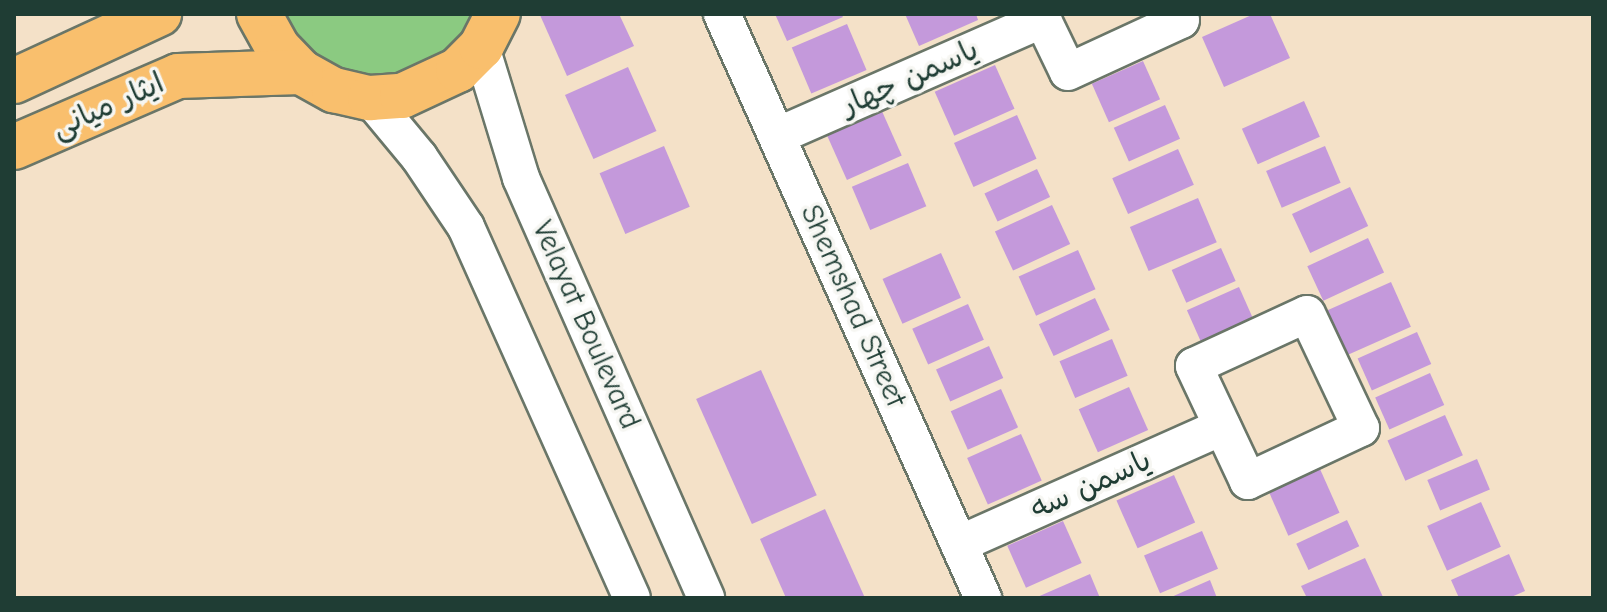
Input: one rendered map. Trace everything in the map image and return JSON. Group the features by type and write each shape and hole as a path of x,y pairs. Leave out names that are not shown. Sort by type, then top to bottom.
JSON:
{"main road":[{"name":"ایثار میانی","path":"14,81 159,14"},
{"path":"259,14 277,47 301,72 334,90 370,98 402,96 432,86 489,31"},
{"name":"ایثار میانی","path":"14,147 178,76 301,72"}],"street":[{"name":"Shemshad Street","path":"722,14 983,598"},
{"path":"1042,16 1068,72 1181,20 1178,14"},
{"name":"یاسمن چهار","path":"777,136 1042,16"},
{"name":"Velayat Boulevard","path":"489,31 521,178 706,598"},
{"path":"370,98 419,157 466,227 632,598"},
{"path":"1307,314 1361,428 1248,481 1222,427 1194,366 1307,314"},
{"name":"یاسمن سه","path":"959,544 1222,427"}],"green space":[{"path":"279,14 477,14 455,47 427,67 394,77 360,77 328,66 300,46"}],"building":[{"path":"619,14 634,46 567,76 540,15"},
{"path":"775,14 841,14 843,17 787,41"},
{"path":"905,14 976,14 978,20 919,46"},
{"path":"1254,14 1270,14 1290,58 1224,87 1202,37"},
{"path":"847,24 867,70 811,93 792,47"},
{"path":"1143,61 1160,99 1109,122 1092,84"},
{"path":"995,65 1015,109 954,136 935,92"},
{"path":"628,67 656,131 593,159 565,95"},
{"path":"1304,101 1320,137 1258,164 1242,129"},
{"path":"1165,105 1180,139 1129,162 1114,128"},
{"path":"881,109 902,156 847,180 826,133"},
{"path":"1017,115 1037,159 973,187 954,143"},
{"path":"664,146 690,207 625,234 600,173"},
{"path":"1325,146 1341,183 1282,208 1266,171"},
{"path":"1178,149 1194,185 1128,214 1112,178"},
{"path":"908,163 926,206 870,230 852,187"},
{"path":"1037,169 1050,197 998,222 984,194"},
{"path":"1350,187 1368,226 1310,253 1292,214"},
{"path":"1198,198 1217,242 1149,271 1130,227"},
{"path":"1052,205 1070,244 1013,271 995,232"},
{"path":"1368,238 1384,272 1323,301 1307,266"},
{"path":"1221,248 1236,281 1186,303 1172,270"},
{"path":"1078,250 1095,289 1036,316 1019,276"},
{"path":"941,253 961,298 902,324 883,279"},
{"path":"1391,282 1411,327 1342,357 1322,313"},
{"path":"1239,287 1257,327 1205,350 1187,310"},
{"path":"1095,298 1110,330 1054,356 1039,324"},
{"path":"968,304 984,340 928,364 912,329"},
{"path":"1417,332 1431,364 1372,390 1358,358"},
{"path":"1112,339 1128,376 1075,398 1060,361"},
{"path":"989,346 1003,378 950,402 936,370"},
{"path":"761,370 817,495 752,524 696,399"},
{"path":"1430,373 1444,405 1389,429 1375,397"},
{"path":"1129,387 1148,430 1098,452 1079,409"},
{"path":"1001,389 1018,427 968,450 951,411"},
{"path":"1445,415 1463,455 1405,481 1387,441"},
{"path":"1021,434 1042,481 988,505 967,458"},
{"path":"1477,459 1490,489 1440,510 1427,480"},
{"path":"1320,469 1340,513 1288,536 1269,492"},
{"path":"1174,475 1195,523 1138,548 1116,501"},
{"path":"1481,502 1501,547 1447,571 1427,526"},
{"path":"825,509 865,598 786,598 760,539"},
{"path":"1347,520 1359,546 1309,570 1296,544"},
{"path":"1063,521 1082,563 1026,588 1007,546"},
{"path":"1202,531 1218,569 1160,593 1144,556"},
{"path":"1509,554 1525,591 1509,598 1459,598 1451,580"},
{"path":"1365,558 1383,597 1307,598 1301,586"},
{"path":"1090,574 1100,598 1035,598"},
{"path":"1210,580 1217,598 1169,598"}]}
